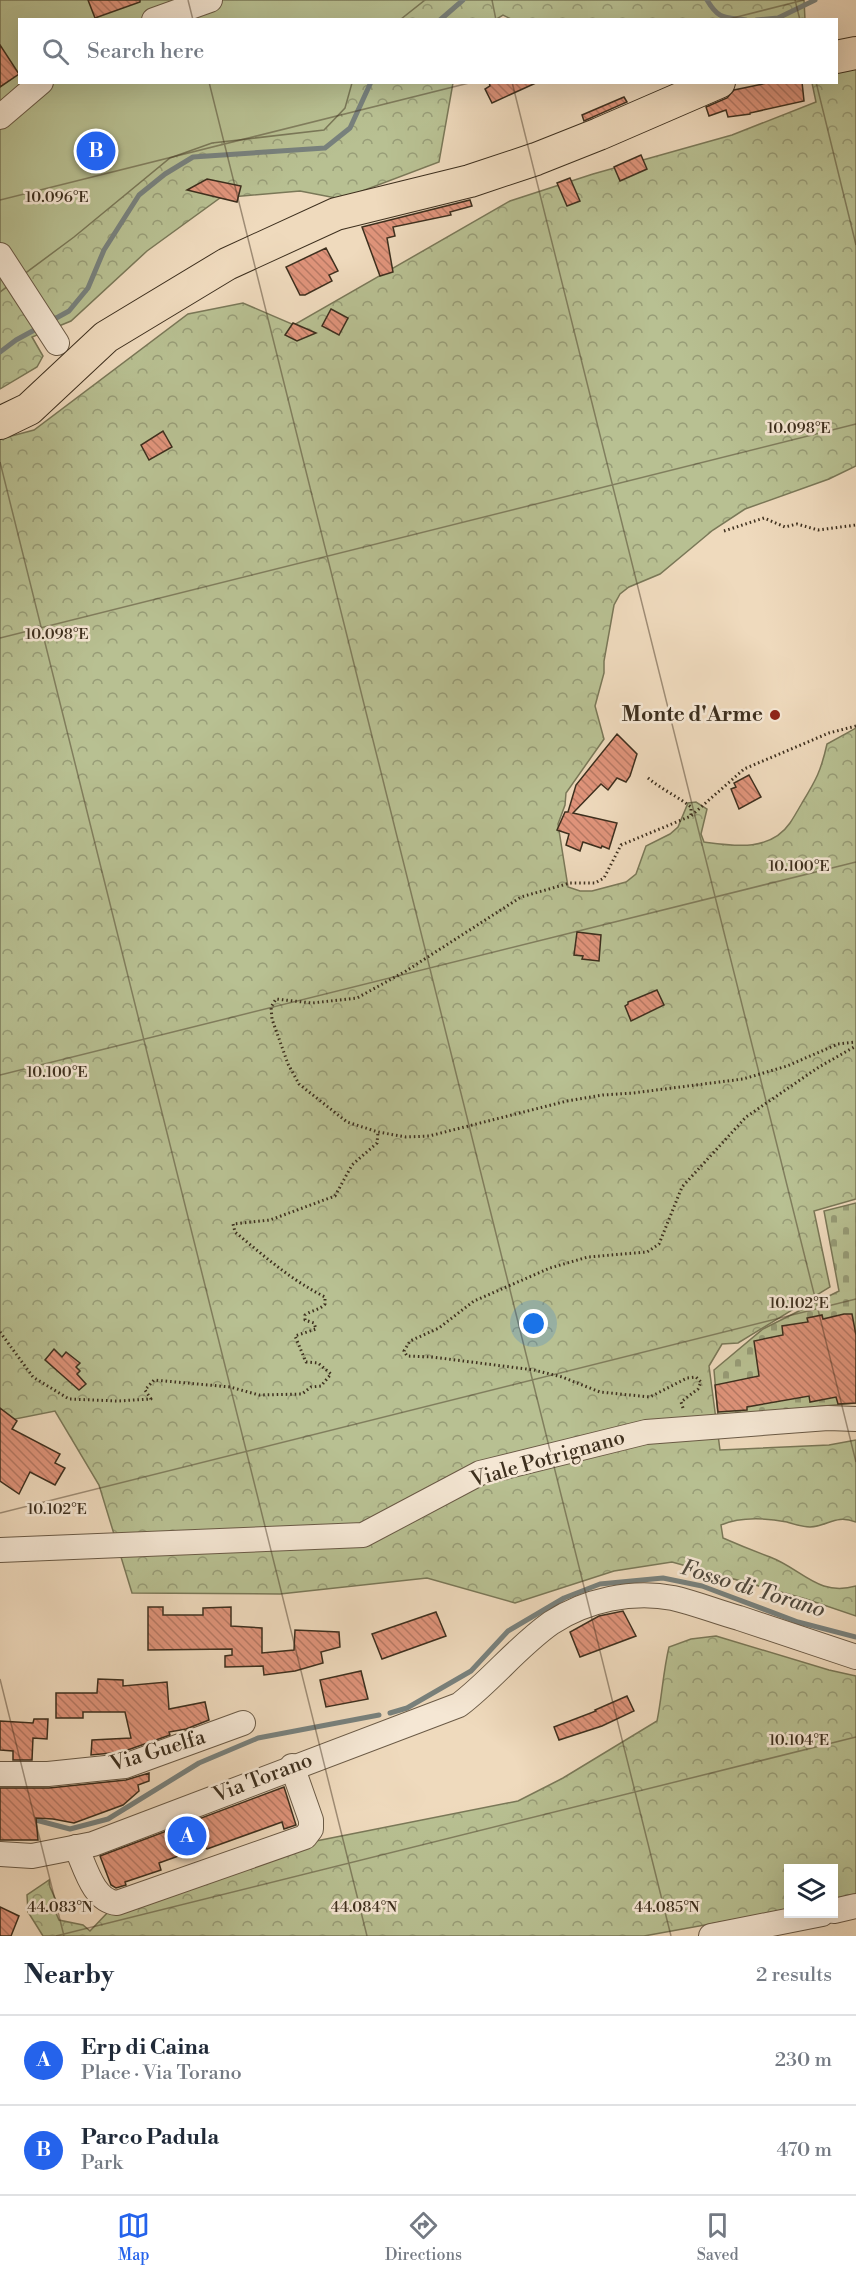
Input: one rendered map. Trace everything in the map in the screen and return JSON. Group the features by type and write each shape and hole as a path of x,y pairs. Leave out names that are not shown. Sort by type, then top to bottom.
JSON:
{"main road":[{"path":"838,57 856,53"},
{"path":"0,423 29,409 106,337 227,264 336,214 470,182 599,134 714,84"}],"street":[{"path":"160,18 210,0"},
{"path":"0,117 39,84"},
{"path":"0,255 57,344"},
{"name":"Viale Potrignano","path":"0,1550 363,1535 480,1473 646,1432 828,1418 856,1419"},
{"name":"Via Torano","path":"0,1854 32,1856 93,1844 292,1766 459,1705 478,1690 508,1659 551,1624 573,1611 603,1599 638,1596 672,1598 856,1657"},
{"name":"Via Guelfa","path":"0,1774 48,1774 125,1766 243,1724"},
{"path":"76,1847 97,1892 109,1902 117,1903 305,1837 311,1829 311,1820 292,1766"},
{"path":"838,1910 856,1906"},
{"path":"711,1936 802,1918"}],"path":[{"path":"724,531 764,518 785,527 797,524 818,530 856,525"},
{"path":"856,726 830,733 744,769 691,816 621,845 604,878 595,883 570,883 521,897 406,971 357,998 312,1003 276,999 271,1007 272,1019 288,1064 299,1084 346,1122 378,1132 406,1137 429,1136 576,1100 743,1079 787,1066 838,1044 856,1044"},
{"path":"648,778 656,785 675,794 691,807 691,816"},
{"path":"718,1426 703,1414 682,1408 681,1402 698,1389 701,1382 696,1377 687,1378 650,1397 600,1392 562,1377 534,1370 407,1356 404,1351 410,1341 440,1328 474,1301 550,1268 588,1257 647,1252 659,1244 682,1187 746,1117 856,1044"},
{"path":"0,1332 33,1377 69,1399 118,1401 151,1399 145,1390 154,1380 230,1387 259,1395 302,1394 311,1387 321,1386 331,1374 318,1363 306,1362 296,1336 316,1329 314,1323 305,1320 305,1315 326,1304 325,1297 303,1286 282,1271 235,1232 233,1224 270,1220 335,1196 352,1165 377,1143 378,1132"}],"green space":[{"path":"0,0 425,0 402,18 18,18 18,84 352,84 345,108 324,130 212,143 170,158 74,237 0,292"},
{"path":"332,0 804,0 805,18 509,18 503,15 498,18 331,18"},
{"path":"856,67 856,466 829,479 745,509 713,530 660,574 629,587 620,594 614,605 604,673 595,706 604,739 566,793 565,805 558,824 568,887 580,891 592,891 626,882 636,874 646,846 670,834 678,827 688,803 696,802 707,809 701,834 704,842 727,845 762,843 782,832 790,823 818,775 827,744 856,728 856,1199 814,1211 830,1287 738,1343 722,1344 709,1366 720,1450 829,1445 856,1440 856,1522 843,1519 810,1527 754,1519 737,1520 721,1525 723,1538 781,1562 821,1585 831,1588 856,1586 856,1616 806,1599 672,1562 614,1571 515,1603 427,1578 280,1594 132,1593 99,1485 55,1411 0,1422 0,439 34,430 188,314 243,303 294,325 510,201 593,174 732,135 816,102 812,84 838,84 838,72"},
{"path":"251,84 453,84 439,162 341,199 300,191 220,198 147,251 71,321 32,337 43,356 37,367 0,389 0,290"},
{"path":"856,1203 856,1403 718,1416 714,1370 763,1329 839,1291 824,1211"},
{"path":"716,1636 856,1676 856,1899 838,1901 838,1864 784,1864 784,1911 644,1936 43,1936 28,1912 27,1895 49,1880 59,1907 56,1913 59,1920 83,1925 90,1931 111,1909 316,1841 518,1801 563,1778 657,1721 669,1647 691,1639"}],"building":[{"path":"88,0 140,0 140,2 95,18"},
{"path":"0,45 18,75 0,87"},
{"path":"490,84 534,84 492,103 485,89"},
{"path":"762,84 802,84 804,101 750,114 728,117 726,110 709,116 706,107 727,98 734,90"},
{"path":"624,97 627,102 584,121 582,115"},
{"path":"641,155 647,169 620,181 614,167"},
{"path":"570,178 580,201 567,206 557,183"},
{"path":"207,179 241,186 237,202 187,190"},
{"path":"470,200 472,206 450,212 451,215 393,227 395,236 387,238 393,272 380,276 362,227"},
{"path":"326,248 338,271 329,275 332,281 305,295 300,295 286,267"},
{"path":"331,309 348,318 339,335 322,326"},
{"path":"293,323 316,333 297,341 285,335"},
{"path":"163,431 172,447 149,460 141,445"},
{"path":"617,734 637,754 630,776 626,782 617,778 608,790 601,784 573,813 617,823 609,849 583,842 580,851 566,845 569,834 557,830 565,812 568,812 576,785"},
{"path":"749,775 761,797 739,809 731,789 736,787 734,783"},
{"path":"577,932 601,935 599,961 582,959 583,956 574,955"},
{"path":"657,990 664,1005 631,1021 625,1006 628,1002"},
{"path":"852,1314 856,1335 856,1403 838,1404 836,1397 810,1402 809,1396 747,1407 747,1410 718,1412 715,1385 759,1376 754,1341 783,1335 782,1326 808,1322 807,1318 822,1315 823,1319"},
{"path":"54,1349 62,1357 66,1352 80,1363 76,1367 80,1371 77,1374 86,1384 79,1390 45,1360"},
{"path":"0,1408 17,1421 12,1429 60,1454 55,1463 65,1468 55,1485 30,1472 19,1494 0,1481"},
{"path":"148,1607 163,1607 163,1615 203,1615 203,1608 231,1607 231,1626 262,1628 262,1653 294,1650 295,1630 339,1632 340,1647 321,1652 323,1663 295,1671 264,1675 263,1666 225,1667 225,1656 232,1655 232,1649 148,1650"},
{"path":"623,1611 636,1636 580,1657 570,1632 599,1616"},
{"path":"436,1612 446,1636 382,1659 372,1634"},
{"path":"361,1671 368,1699 326,1707 320,1680"},
{"path":"98,1679 123,1680 123,1686 167,1682 169,1709 205,1702 209,1720 186,1729 169,1732 170,1735 122,1752 91,1755 92,1740 131,1738 125,1712 83,1712 83,1718 56,1718 56,1693 97,1693"},
{"path":"627,1696 634,1711 602,1726 559,1740 554,1727"},
{"path":"34,1719 48,1719 47,1739 33,1738 32,1760 13,1760 13,1751 0,1750 0,1721 33,1723"},
{"path":"149,1773 149,1781 138,1785 139,1791 123,1805 74,1823 36,1818 38,1840 0,1840 0,1788 49,1788 126,1780"},
{"path":"284,1787 296,1825 284,1829 282,1822 207,1849 206,1846 159,1863 161,1870 125,1882 126,1885 116,1888 111,1885 100,1856"},
{"path":"0,1907 19,1916 11,1936 0,1936"}],"waterway":[{"path":"442,18 463,0"},
{"path":"707,0 715,11 727,18"},
{"path":"778,18 815,0"},
{"path":"49,322 69,311 88,288 104,250 139,195 165,174 193,157 325,148 350,128 370,84"},
{"path":"0,352 38,328"},
{"name":"Fosso di Torano","path":"390,1713 407,1708 471,1671 508,1631 564,1598 600,1584 663,1578 702,1586 798,1622 856,1637"},
{"name":"Fosso di Torano","path":"32,1819 70,1829 108,1819 199,1763 258,1738 379,1715"}],"place":[{"name":"Parco Padula","path":"96,151"},
{"name":"Monte d'Arme","path":"775,715"},
{"name":"Erp di Caina","path":"187,1836"}]}
